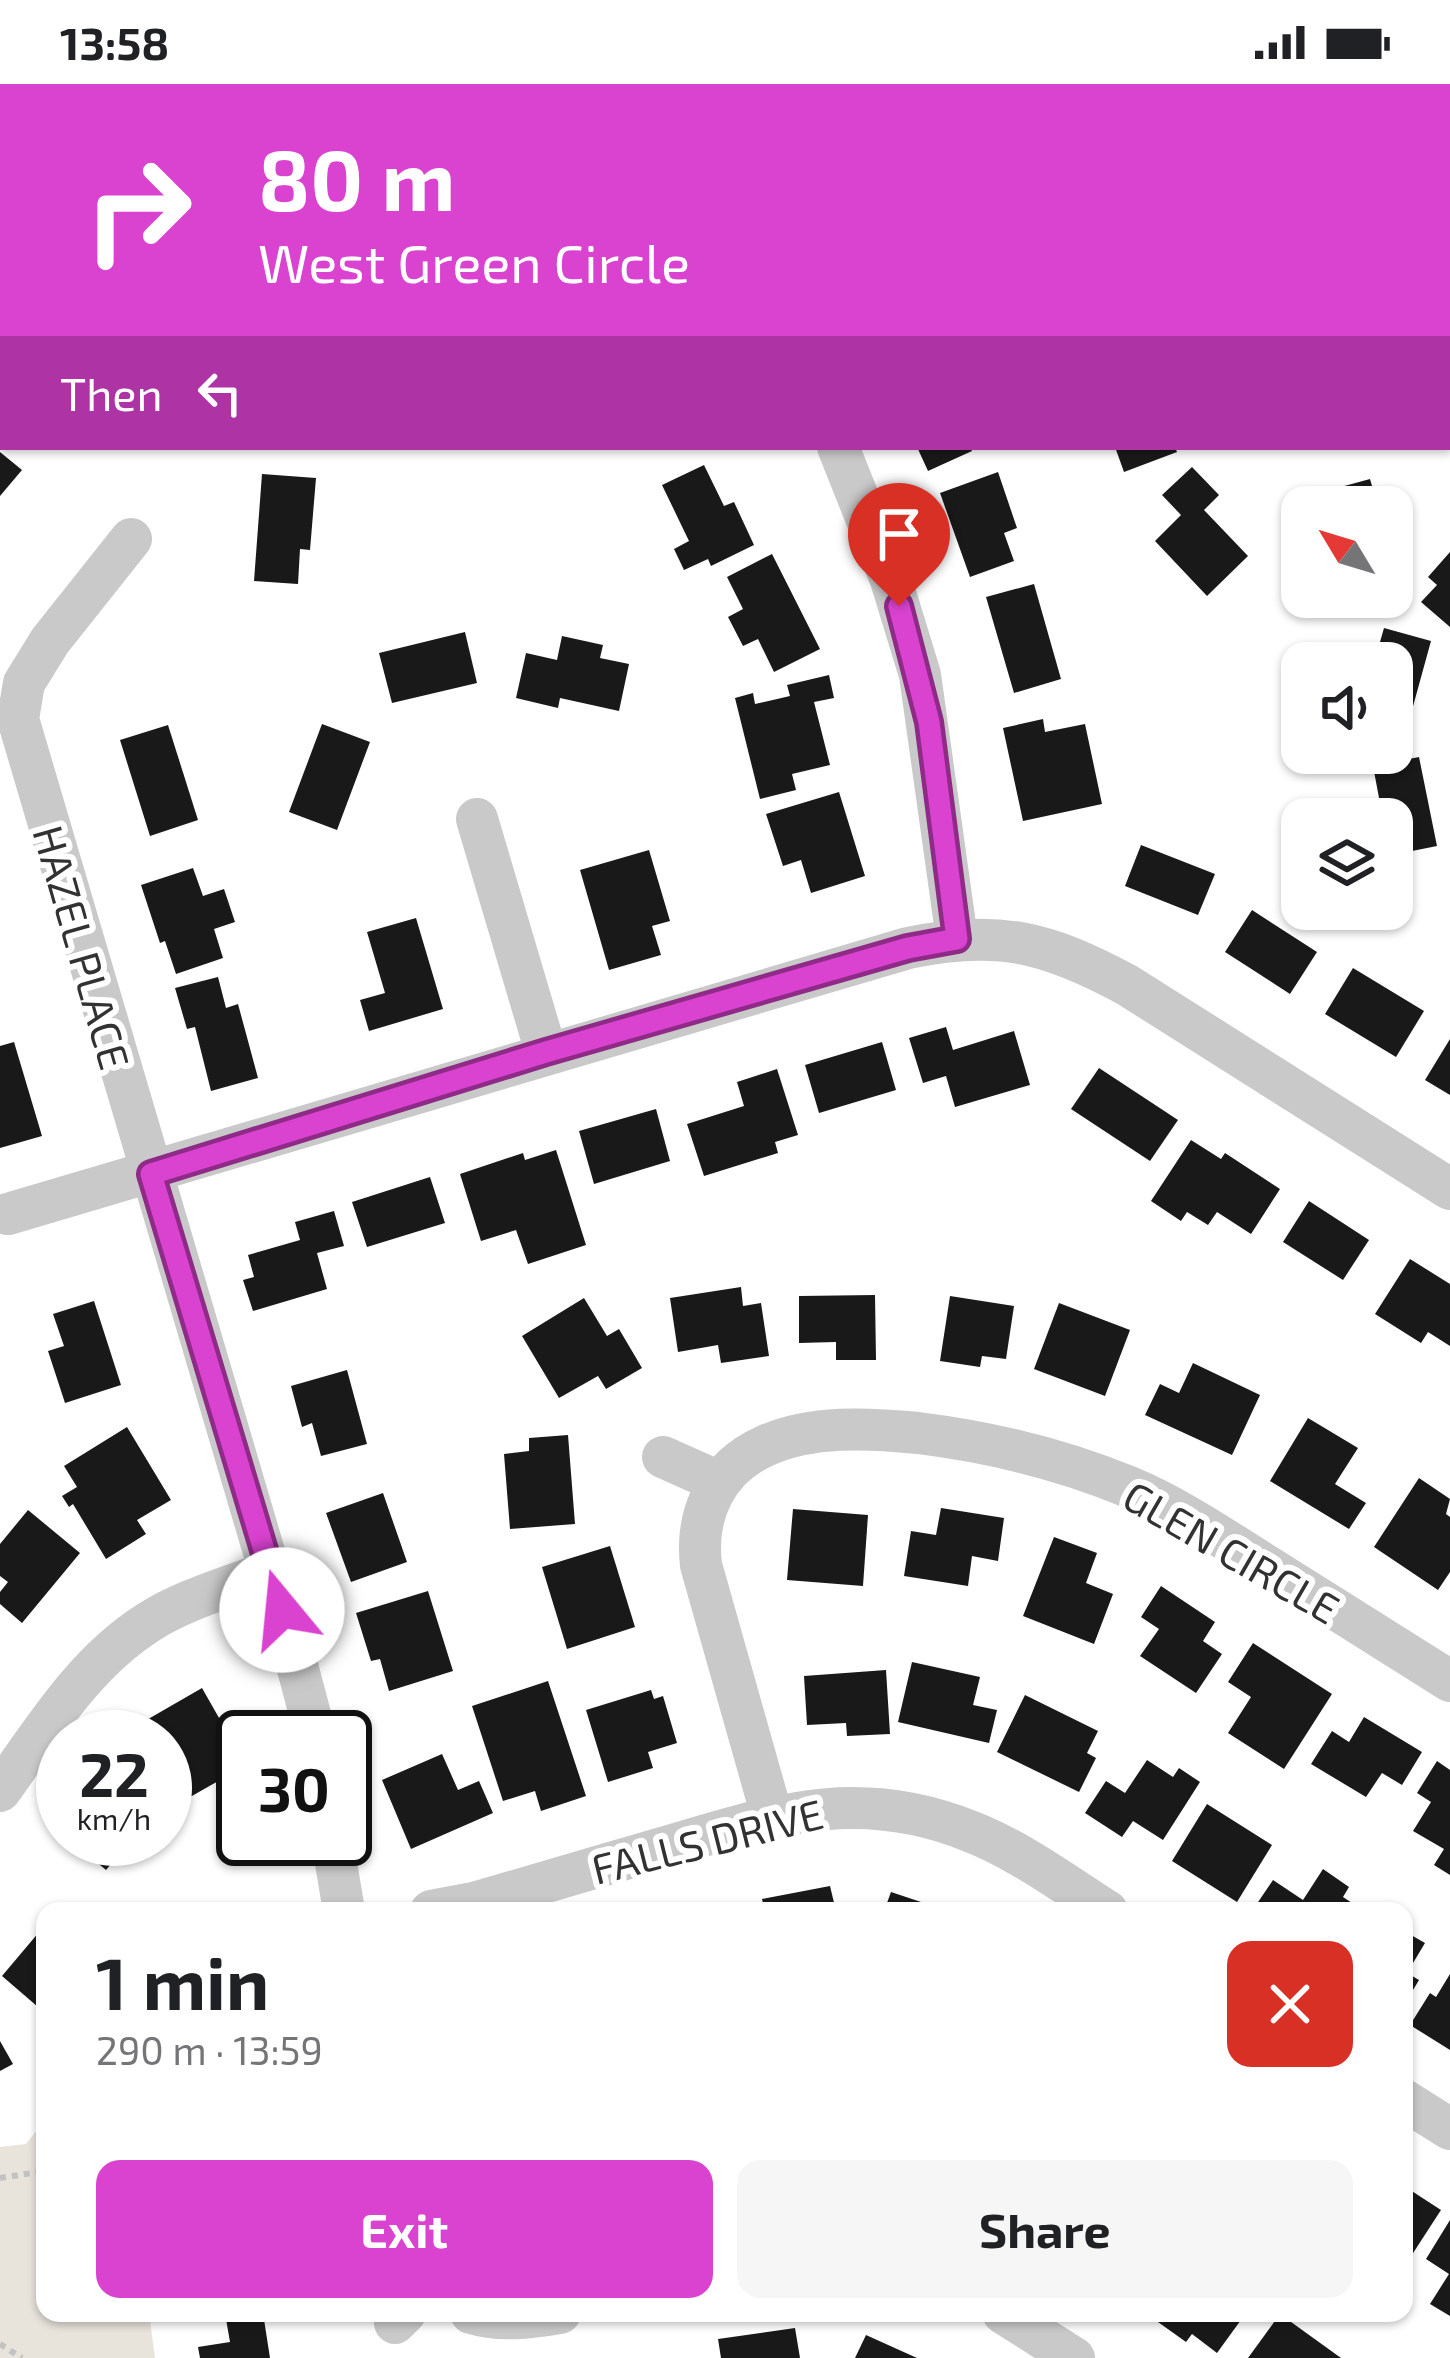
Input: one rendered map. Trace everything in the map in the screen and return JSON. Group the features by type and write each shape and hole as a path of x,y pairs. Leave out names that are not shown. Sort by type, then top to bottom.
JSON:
{"street":[{"path":"839,450 891,580 920,675 957,939"},
{"name":"HAZEL PLACE","path":"131,538 50,641 24,683 18,719 309,1710"},
{"path":"477,819 546,1052"},
{"path":"8,1214 546,1052 908,948 957,939 1019,940 1076,957 1450,1189"},
{"name":"GLEN CIRCLE","path":"719,1482 751,1452 779,1439 850,1428 964,1438 1043,1456 1132,1488 1192,1519 1450,1681"},
{"path":"663,1457 719,1482 704,1508 698,1537 700,1564 772,1816"},
{"path":"0,1791 94,1666 160,1616 270,1571"},
{"name":"FALLS DRIVE","path":"477,1902 772,1816 840,1806 921,1816 972,1832 1093,1902"},
{"path":"336,1866 342,1902"},
{"path":"1413,2106 1450,2129"},
{"path":"1017,2322 1074,2358"}],"path":[{"path":"0,2178 36,2172"},
{"path":"0,2344 22,2358"}],"shaded area":[{"path":"36,2131 36,2322 150,2322 155,2358 0,2358 0,2147 26,2144"}],"building":[{"path":"918,450 972,451 928,471"},
{"path":"1116,450 1177,452 1124,472"},
{"path":"0,452 22,470 0,496"},
{"path":"704,465 724,506 734,502 754,545 711,566 708,559 684,570 674,549 689,541 662,485"},
{"path":"1192,467 1219,495 1204,510 1248,556 1207,596 1155,541 1181,515 1162,495"},
{"path":"998,472 1017,528 1004,533 1014,561 970,577 940,493"},
{"path":"262,474 316,478 310,550 300,549 298,584 254,581"},
{"path":"1370,479 1372,486 1344,486"},
{"path":"1450,552 1450,627 1421,602 1437,585 1428,577"},
{"path":"772,554 820,649 774,672 758,639 743,646 728,617 743,609 727,577"},
{"path":"1034,584 1061,679 1014,693 986,597"},
{"path":"1384,628 1431,641 1413,706 1413,642 1380,642"},
{"path":"465,632 477,683 392,703 379,653"},
{"path":"562,636 603,645 600,658 629,664 619,711 560,698 558,708 516,698 526,653 557,660"},
{"path":"829,675 834,698 814,702 830,765 792,774 796,790 760,799 735,698 753,693 755,704 790,696 787,685"},
{"path":"1043,719 1045,732 1085,724 1102,804 1023,821 1003,728"},
{"path":"322,724 370,742 337,830 289,812"},
{"path":"168,725 198,820 150,836 120,740"},
{"path":"1419,757 1437,846 1413,851 1413,798 1379,798 1375,774 1413,774 1413,758"},
{"path":"839,792 865,876 811,893 801,860 783,866 766,814"},
{"path":"1141,845 1215,874 1198,915 1125,886"},
{"path":"649,850 670,921 652,926 661,955 609,970 580,870"},
{"path":"193,868 203,896 224,889 235,922 214,929 223,958 176,974 141,885"},
{"path":"1252,910 1317,952 1290,994 1225,952"},
{"path":"416,918 443,1009 369,1031 360,1000 385,993 367,932"},
{"path":"1353,968 1424,1011 1396,1057 1325,1014"},
{"path":"218,977 226,1008 238,1004 258,1078 211,1091 195,1027 187,1029 175,988"},
{"path":"946,1027 953,1050 1014,1031 1030,1085 955,1107 946,1076 923,1083 909,1038"},
{"path":"1450,1039 1450,1095 1425,1080"},
{"path":"14,1042 42,1136 0,1148 0,1046"},
{"path":"882,1042 896,1090 819,1113 805,1065"},
{"path":"1099,1068 1178,1120 1150,1161 1071,1109"},
{"path":"777,1069 798,1135 775,1142 778,1153 704,1176 687,1124 744,1106 737,1082"},
{"path":"656,1109 670,1161 594,1184 579,1131"},
{"path":"1191,1140 1221,1159 1225,1153 1280,1189 1251,1234 1217,1212 1208,1225 1187,1212 1181,1221 1151,1201"},
{"path":"556,1150 586,1245 528,1264 516,1230 481,1241 460,1174 523,1153 525,1160"},
{"path":"430,1177 445,1223 367,1247 352,1202"},
{"path":"1309,1201 1369,1240 1343,1280 1283,1242"},
{"path":"334,1211 344,1246 317,1253 327,1289 253,1311 243,1280 254,1277 248,1255 300,1240 295,1222"},
{"path":"1410,1259 1450,1284 1450,1346 1428,1332 1421,1343 1375,1314"},
{"path":"741,1287 743,1306 761,1303 769,1356 721,1363 718,1345 678,1352 670,1298"},
{"path":"875,1295 876,1360 836,1360 836,1342 799,1343 799,1296"},
{"path":"950,1296 1014,1306 1006,1359 982,1356 980,1367 940,1361"},
{"path":"584,1298 607,1336 619,1329 642,1368 606,1389 598,1376 559,1398 522,1336"},
{"path":"94,1301 121,1385 65,1403 48,1351 64,1346 53,1314"},
{"path":"1059,1303 1130,1330 1105,1396 1034,1369"},
{"path":"1193,1363 1260,1395 1232,1455 1145,1415 1160,1384 1179,1393"},
{"path":"347,1370 367,1444 321,1456 312,1423 302,1427 291,1386"},
{"path":"1308,1418 1358,1448 1335,1484 1366,1503 1349,1529 1270,1481"},
{"path":"127,1427 171,1500 137,1520 146,1534 106,1559 73,1504 69,1507 62,1496 77,1487 64,1466"},
{"path":"568,1435 575,1524 510,1529 504,1454 529,1451 529,1438"},
{"path":"1419,1478 1450,1499 1446,1514 1450,1517 1450,1572 1438,1590 1374,1547"},
{"path":"383,1493 407,1562 351,1582 326,1513"},
{"path":"941,1508 1004,1518 998,1561 972,1556 968,1586 904,1576 911,1531 936,1535"},
{"path":"793,1509 868,1515 863,1586 787,1580"},
{"path":"28,1510 80,1553 22,1623 0,1604 0,1592 8,1582 0,1576 0,1544"},
{"path":"1054,1537 1097,1553 1086,1583 1113,1594 1094,1644 1023,1616"},
{"path":"610,1546 635,1627 567,1649 542,1567"},
{"path":"1161,1586 1215,1622 1203,1641 1222,1654 1196,1693 1140,1656 1159,1629 1141,1617"},
{"path":"428,1591 453,1671 389,1691 380,1659 371,1661 356,1613"},
{"path":"1253,1643 1332,1694 1284,1769 1228,1733 1251,1697 1228,1682"},
{"path":"912,1662 980,1677 973,1705 997,1710 989,1743 898,1722"},
{"path":"886,1670 890,1734 847,1736 846,1723 807,1725 804,1676"},
{"path":"548,1681 586,1796 541,1811 535,1791 503,1801 472,1706"},
{"path":"202,1688 216,1713 216,1782 192,1796 192,1710 164,1710"},
{"path":"651,1690 654,1699 663,1696 677,1743 648,1752 653,1768 608,1782 586,1710"},
{"path":"1025,1695 1098,1731 1087,1753 1096,1758 1079,1792 997,1752"},
{"path":"1364,1717 1422,1752 1402,1785 1382,1773 1366,1797 1311,1764 1332,1731 1349,1742"},
{"path":"442,1754 458,1790 479,1781 493,1813 411,1849 382,1780"},
{"path":"1147,1760 1173,1777 1179,1768 1200,1782 1163,1840 1133,1821 1122,1837 1085,1813 1106,1781 1125,1793"},
{"path":"1437,1761 1450,1770 1450,1875 1434,1865 1444,1849 1413,1831 1431,1802 1417,1793"},
{"path":"1207,1804 1272,1845 1237,1902 1172,1861"},
{"path":"1323,1869 1349,1887 1343,1897 1350,1902 1258,1902 1273,1880 1303,1900"},
{"path":"830,1886 834,1902 763,1902"},
{"path":"891,1892 921,1902 887,1902"},
{"path":"36,1936 36,2005 2,1976"},
{"path":"1413,1936 1425,1943 1413,1963"},
{"path":"1450,1974 1450,2050 1413,2027 1430,1993 1436,1997"},
{"path":"0,2041 13,2064 0,2071"},
{"path":"1413,2192 1441,2210 1413,2253"},
{"path":"1450,2220 1450,2316 1430,2304 1449,2274 1426,2259"},
{"path":"227,2322 264,2322 270,2358 200,2358 198,2347 230,2342"},
{"path":"1158,2322 1239,2322 1217,2353 1192,2334 1186,2342"},
{"path":"1274,2322 1291,2322 1341,2358 1248,2358"},
{"path":"795,2328 800,2358 721,2358 718,2339"},
{"path":"866,2335 917,2358 855,2358"}],"route":[{"path":"282,1610 151,1174 546,1052 908,948 957,939 929,722 899,606"}]}
